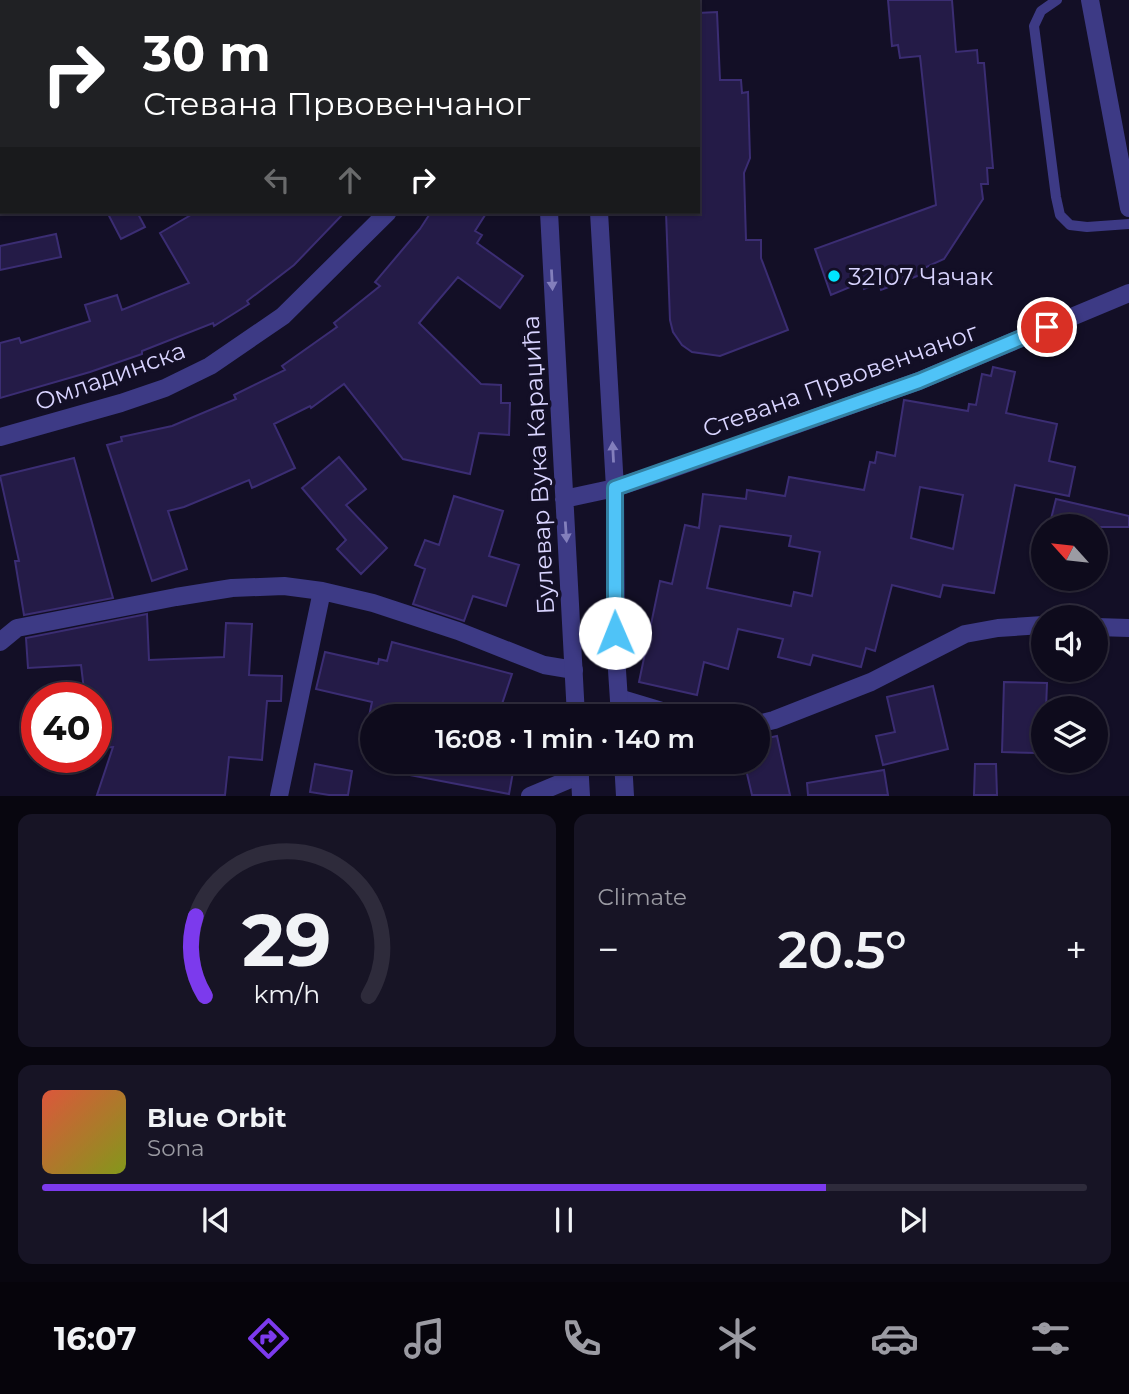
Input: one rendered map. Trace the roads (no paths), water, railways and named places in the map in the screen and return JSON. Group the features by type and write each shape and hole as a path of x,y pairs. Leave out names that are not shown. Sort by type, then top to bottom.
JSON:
{"street":[{"path":"1090,0 1129,208"},
{"name":"Омладинска","path":"0,437 121,403 165,388 211,366 283,316 386,214"},
{"name":"Булевар Вука Караџића","path":"549,214 575,704"},
{"path":"599,214 615,488 619,704"},
{"name":"Стевана Првовенчаног","path":"564,499 615,488 919,381 1129,293"},
{"path":"0,642 18,628 210,591 284,586 322,591 373,603 446,627 544,665 574,670"},
{"path":"279,796 322,591"},
{"path":"770,721 871,682 965,635 998,628 1031,626"},
{"path":"1108,627 1129,628"},
{"path":"530,796 569,774"},
{"path":"580,774 582,796"},
{"path":"624,774 625,796"}],"lane":[{"path":"1057,0 1041,10 1034,26 1060,215 1070,225 1087,227 1129,223"}],"place":[{"name":"32107 Чачак","path":"834,276"}]}
